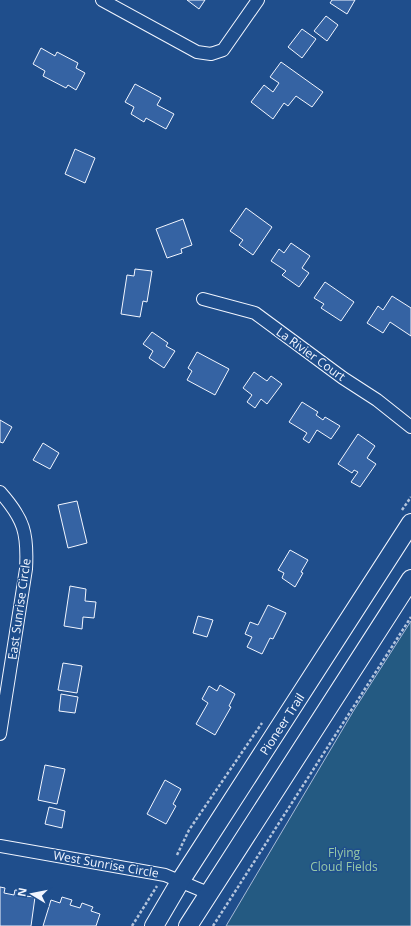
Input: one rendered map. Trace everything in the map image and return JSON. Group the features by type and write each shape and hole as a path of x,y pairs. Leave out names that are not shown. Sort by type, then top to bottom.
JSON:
{"main road":[{"name":"Pioneer Trail","path":"154,926 181,880 411,523"},
{"path":"188,926 411,579"}],"street":[{"path":"102,0 197,52 211,54 223,50 258,0"},
{"name":"La Rivier Court","path":"203,299 255,313 343,378 377,400 411,427"},
{"name":"East Sunrise Circle","path":"0,492 13,506 23,525 27,548 26,569 0,734"},
{"name":"West Sunrise Circle","path":"0,846 165,875 181,880 208,893"}],"path":[{"path":"213,926 411,617"}],"green space":[{"name":"Flying Cloud Fields","path":"411,621 411,926 226,926 354,710"}],"building":[{"path":"187,0 205,0 199,9"},
{"path":"332,0 355,0 347,14 330,3"},
{"path":"326,16 338,25 327,41 314,31"},
{"path":"302,29 316,39 302,58 288,47"},
{"path":"41,48 55,56 57,52 78,63 76,68 85,73 76,90 68,85 66,88 43,76 45,71 33,64"},
{"path":"281,62 323,92 312,107 296,96 288,106 284,103 273,119 251,102 264,85 273,92 279,83 270,77"},
{"path":"135,84 161,98 157,105 174,114 166,129 146,118 144,122 131,114 134,107 125,102"},
{"path":"75,149 95,158 85,183 65,174"},
{"path":"246,208 272,227 253,255 239,245 243,240 230,231"},
{"path":"183,219 192,245 181,249 182,253 167,258 156,229"},
{"path":"291,243 310,256 302,268 309,273 299,287 282,275 286,271 271,261 279,249 284,253"},
{"path":"135,269 152,271 147,302 143,301 140,317 121,314 127,275 134,276"},
{"path":"325,282 354,302 341,321 321,308 324,304 314,298"},
{"path":"392,296 411,308 411,336 390,322 383,333 367,323 378,306 383,310"},
{"path":"152,332 168,343 166,346 175,351 164,368 149,358 153,351 143,344"},
{"path":"197,352 229,369 215,395 187,380 192,371 188,368"},
{"path":"254,372 267,381 271,376 282,384 267,404 261,399 255,408 247,402 252,395 243,388"},
{"path":"302,402 318,412 316,415 323,420 325,417 340,426 331,439 317,430 309,443 303,439 307,433 289,422"},
{"path":"0,420 12,427 3,443 0,442"},
{"path":"358,434 375,446 367,458 376,464 360,487 351,482 358,472 354,470 352,473 338,464"},
{"path":"43,443 59,453 50,469 33,460"},
{"path":"77,501 87,543 68,548 58,505"},
{"path":"290,550 308,560 295,587 282,578 284,573 278,570"},
{"path":"70,586 86,589 85,601 96,602 94,618 83,617 82,629 64,626"},
{"path":"268,605 286,613 273,639 270,638 262,654 247,647 252,637 245,634 250,622 258,625"},
{"path":"198,616 213,620 207,637 193,633"},
{"path":"63,663 82,666 77,693 58,690"},
{"path":"220,685 235,694 229,706 231,707 215,735 196,724 208,703 202,699 209,686 217,691"},
{"path":"61,694 78,697 75,713 59,711"},
{"path":"45,765 65,769 57,804 38,800"},
{"path":"165,780 181,789 173,804 176,806 166,824 147,814"},
{"path":"49,807 65,811 62,828 45,824"},
{"path":"0,887 5,888 4,893 14,895 15,890 26,891 25,896 35,897 31,926 0,926"},
{"path":"62,897 72,900 70,905 80,908 82,903 93,907 91,911 100,914 96,926 43,926 51,900 60,903"}]}
